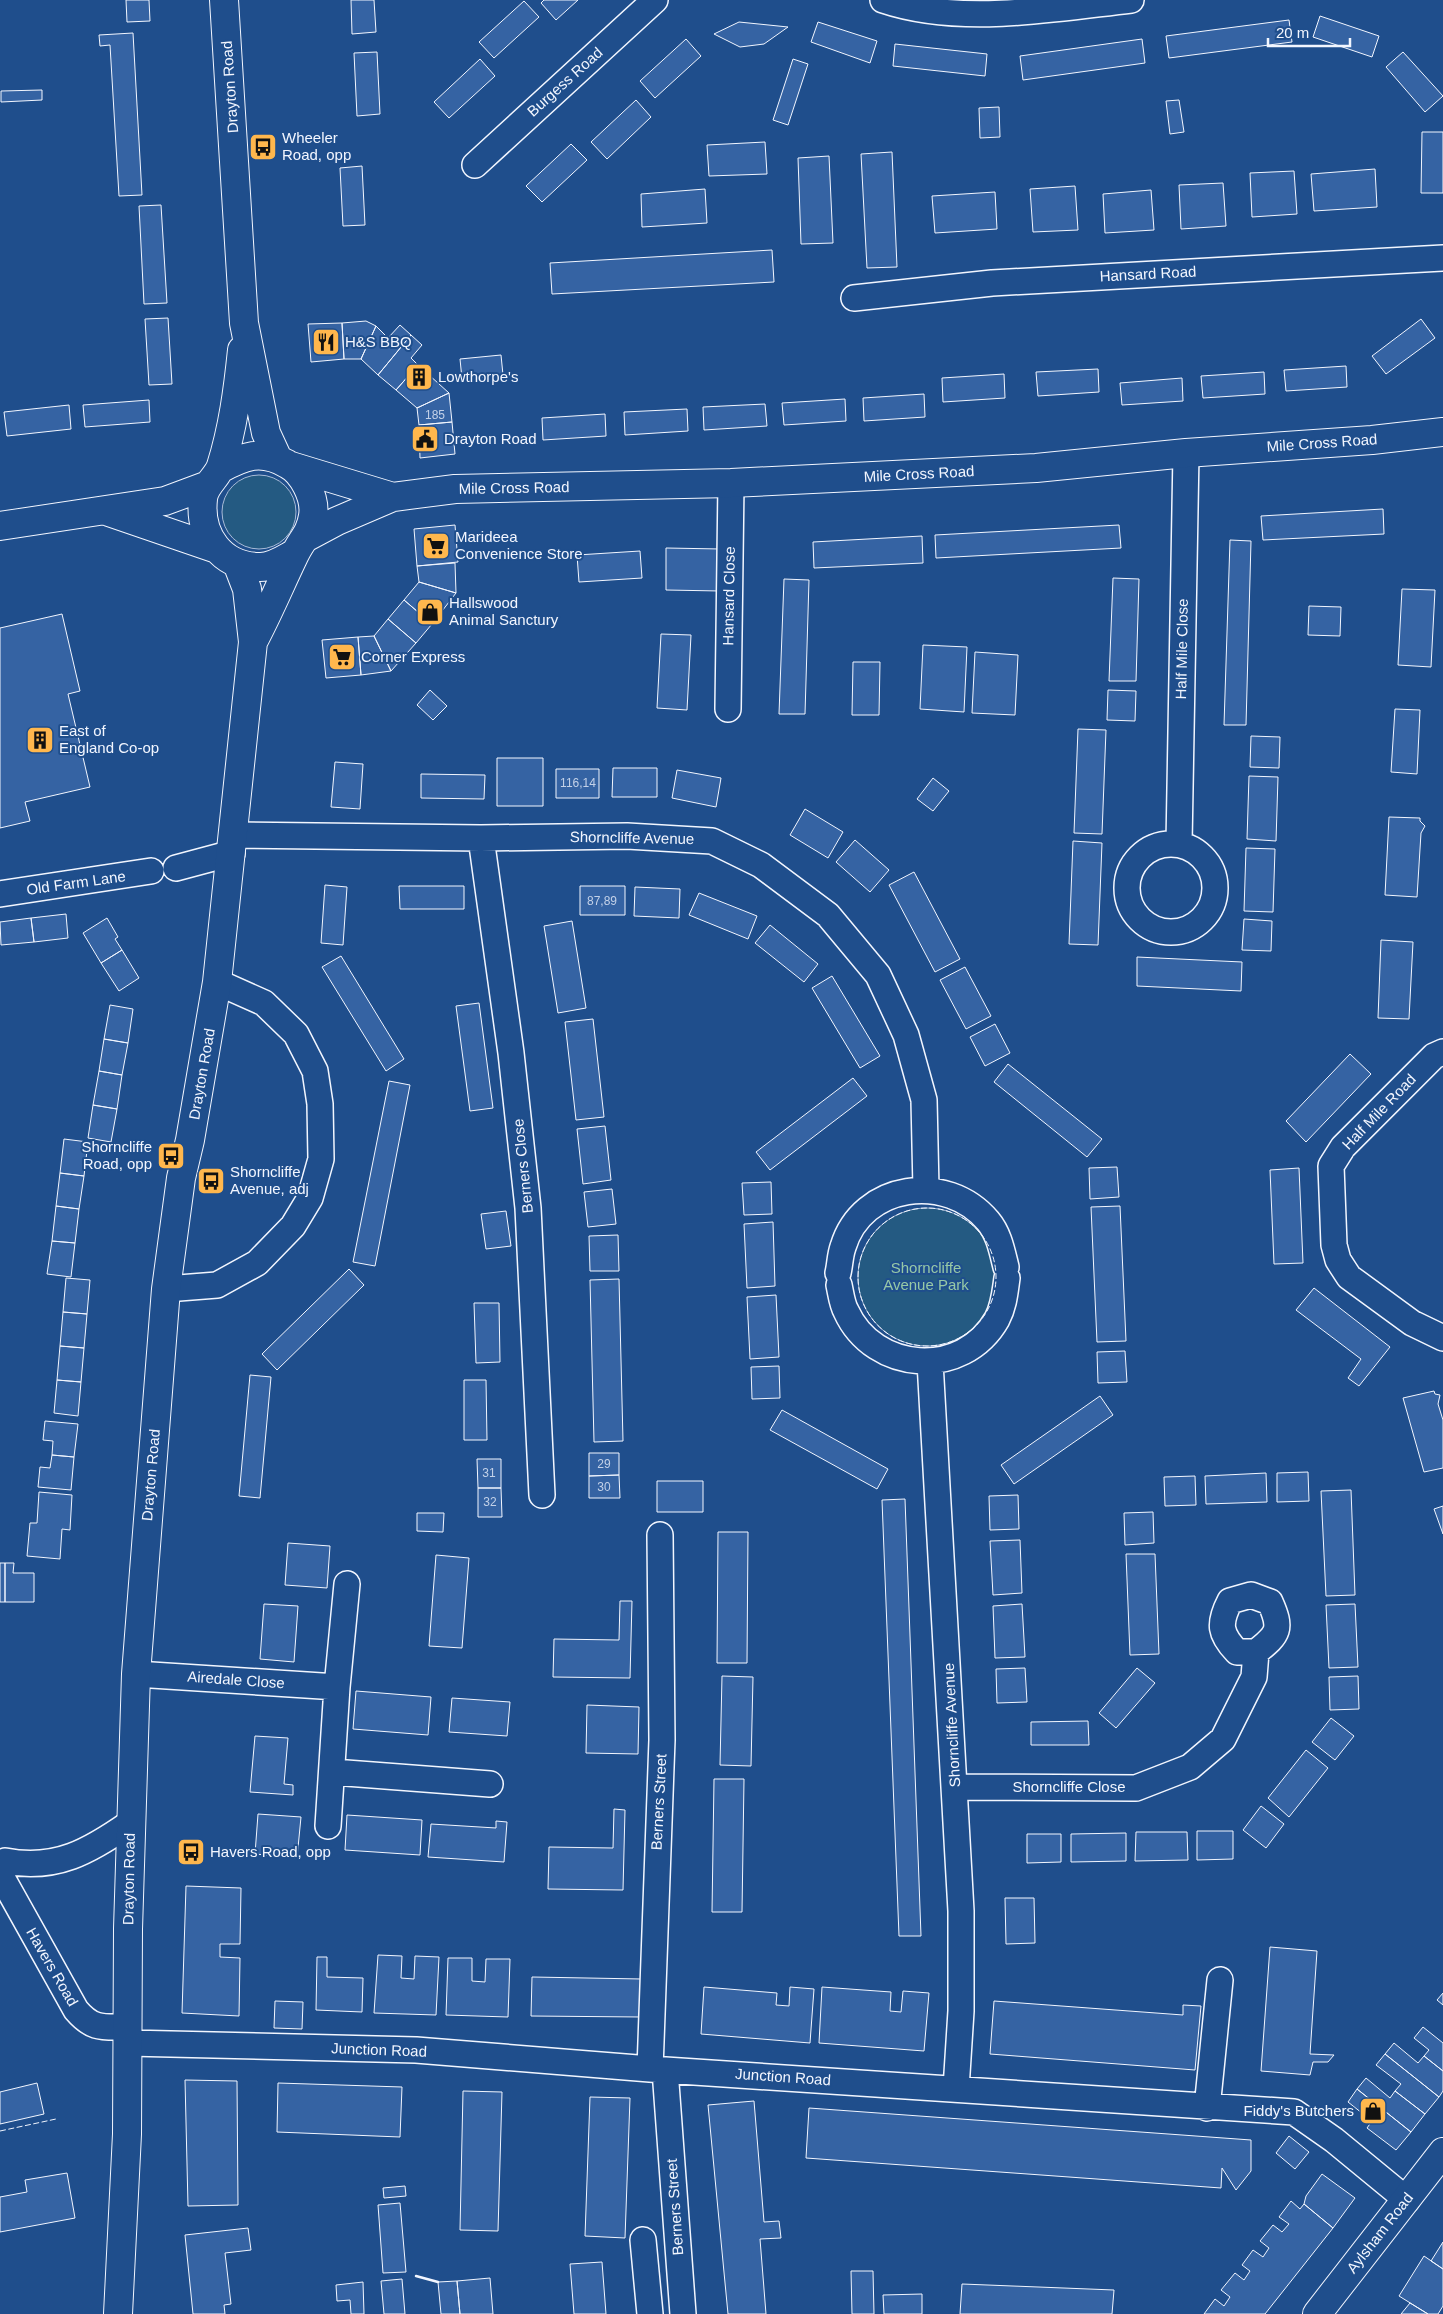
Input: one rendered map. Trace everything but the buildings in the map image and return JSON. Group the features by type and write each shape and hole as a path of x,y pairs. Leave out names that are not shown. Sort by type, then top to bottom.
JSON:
{"main road":[{"name":"Drayton Road","path":"224,0 244,323 266,433 285,462 309,488 314,514 301,545 253,642"},
{"name":"Drayton Road","path":"118,2314 127,2134 130,1823 136,1674 166,1289 176,1211 217,982 253,642 247,589 227,556 207,536 202,521 203,496 214,477 231,431 239,378 244,323"},
{"name":"Mile Cross Road","path":"301,545 358,511 393,497 456,489 731,483 1036,468 1186,453 1372,440 1443,432"},
{"path":"0,526 165,501 214,477 243,456 268,456 285,462"},
{"name":"Mile Cross Road","path":"285,462 393,497"},
{"path":"104,511 261,567 278,563 301,545"},
{"name":"Aylsham Road","path":"1317,2314 1443,2152"}],"street":[{"name":"Burgess Road","path":"475,165 655,0"},
{"path":"883,0 902,6 983,15 1131,0"},
{"name":"Hansard Road","path":"854,298 992,283 1443,258"},
{"name":"Half Mile Close","path":"1179,844 1186,453"},
{"name":"Hansard Close","path":"728,709 731,483"},
{"name":"Shorncliffe Avenue","path":"233,844 627,836 712,841 761,866 828,915 878,975 906,1035 924,1100 926,1189"},
{"name":"Berners Close","path":"481,838 511,1053 528,1208 542,1495"},
{"path":"176,868 233,844"},
{"name":"Old Farm Lane","path":"0,894 151,871"},
{"path":"166,1289 217,1285 257,1263 293,1226 310,1198 321,1159 320,1104 315,1071 296,1034 264,1003 217,982"},
{"name":"Half Mile Road","path":"1443,1052 1434,1056 1343,1147 1332,1166 1334,1245 1338,1260 1350,1277 1365,1289 1412,1323 1443,1338"},
{"path":"926,1189 950,1194 971,1205 989,1222 1000,1243 1006,1273 1004,1299 997,1318 985,1335 969,1349 950,1358 930,1362 904,1360 879,1350 859,1333 845,1311 839,1279 842,1246 855,1222 875,1204 899,1192 926,1189"},
{"name":"Shorncliffe Avenue","path":"930,1362 956,1787 961,1911 961,2011 956,2089"},
{"name":"Berners Street","path":"660,1535 662,1740 658,2070 683,2314"},
{"path":"328,1826 333,1772 337,1687 348,1584"},
{"name":"Shorncliffe Close","path":"956,1787 1136,1788 1190,1767 1223,1739 1254,1677 1256,1652"},
{"name":"Airedale Close","path":"136,1674 337,1687"},
{"path":"333,1772 490,1784"},
{"path":"0,1863 5,1861 48,1864 79,1854 130,1823"},
{"name":"Havers Road","path":"0,1874 76,2010 86,2022 128,2035"},
{"path":"1207,2108 1220,1980"},
{"name":"Junction Road","path":"128,2035 416,2050 658,2070 956,2089 1207,2108 1294,2112 1334,2140 1407,2200"},
{"path":"643,2240 650,2314"}],"green space":[{"path":"259,475 280,481 290,491 296,512 290,533 280,543 259,549 238,543 228,533 222,512 228,491 238,481"},
{"name":"Shorncliffe Avenue Park","path":"927,1208 941,1209 954,1213 966,1219 976,1228 985,1238 991,1250 995,1263 995,1291 991,1304 985,1316 976,1326 966,1335 954,1341 941,1345 927,1346 913,1345 900,1341 888,1335 878,1326 869,1316 863,1304 859,1291 858,1277 859,1263 863,1250 869,1238 878,1228 888,1219 900,1213 913,1209"}],"fence":[{"path":"927,1208 941,1209 954,1213 966,1219 976,1228 985,1238 991,1250 995,1263 996,1277 995,1291 991,1304 985,1316 976,1326 966,1335 954,1341 941,1345 927,1346 913,1345 900,1341 888,1335 878,1326 869,1316 863,1304 859,1291 858,1277 859,1263 863,1250 869,1238 878,1228 888,1219 900,1213 913,1209 927,1208"},
{"path":"0,2131 56,2119"}],"wall":[{"path":"416,2276 438,2282"}],"place":[{"name":"Wheeler Road, opp","path":"263,147"},
{"name":"H&S BBQ","path":"326,342"},
{"name":"Lowthorpe's","path":"419,377"},
{"name":"Drayton Road","path":"425,439"},
{"name":"Marideea Convenience Store","path":"436,546"},
{"name":"Hallswood Animal Sanctury","path":"430,612"},
{"name":"Corner Express","path":"342,657"},
{"name":"East of England Co-op","path":"40,740"},
{"name":"Shorncliffe Road, opp","path":"171,1156"},
{"name":"Shorncliffe Avenue, adj","path":"211,1181"},
{"name":"Havers Road, opp","path":"191,1852"},
{"name":"Fiddy's Butchers","path":"1373,2111"}]}
